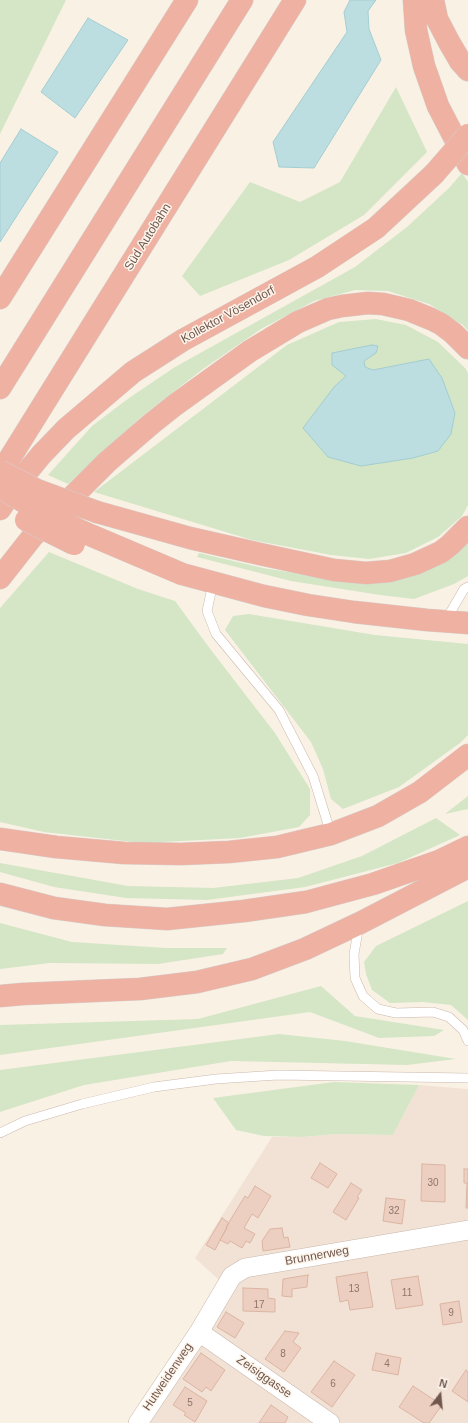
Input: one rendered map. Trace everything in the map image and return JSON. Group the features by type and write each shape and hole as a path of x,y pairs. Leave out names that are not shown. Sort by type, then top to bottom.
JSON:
{"highway":[{"path":"0,298 187,0"},
{"path":"0,388 242,0"},
{"name":"Süd Autobahn","path":"0,472 295,0"},
{"path":"414,0 416,30 424,66 438,106 468,164"},
{"path":"433,0 437,19 460,61 468,70"},
{"name":"Kollektor Vösendorf","path":"0,509 23,478 66,429 133,372 183,340 317,267 376,228 434,174 468,135"},
{"path":"0,578 33,536 107,462 151,424 250,351 298,322 328,309 342,306 368,303 383,304 409,310 441,324 468,348"},
{"path":"0,472 37,490 97,512 190,538 334,570 366,573 390,571 415,564 441,552 468,527"},
{"path":"0,487 78,538"},
{"path":"0,505 50,533 78,538 182,574 264,596 308,606 445,622 468,623"},
{"path":"0,838 56,847 116,852 181,854 229,852 277,847 331,834 378,816 420,792 468,755"},
{"path":"0,894 54,908 105,915 167,919 244,911 306,902 373,884 439,861 468,847"},
{"path":"0,996 140,989 197,982 252,969 305,949 360,923 468,867"}],"street":[{"name":"Brunnerweg","path":"199,1332 232,1276 245,1268 468,1230"},
{"name":"Hutweidenweg","path":"138,1423 199,1332"},
{"name":"Zeisiggasse","path":"199,1332 330,1423"}],"lane":[{"path":"213,583 207,611 216,634 279,710 313,776 331,834"},
{"path":"445,622 464,589 468,587"},
{"path":"360,923 354,954 355,978 363,996 378,1009 396,1013 433,1012 449,1017 463,1030 468,1041"},
{"path":"0,1134 25,1121 82,1104 154,1087 278,1075 468,1077"}],"shaded area":[{"path":"419,1085 468,1089 468,1423 130,1423 220,1281 195,1258 272,1137 302,1137 335,1134 393,1135"}],"green space":[{"path":"0,0 66,0 0,134"},
{"path":"396,87 427,152 364,215 289,260 200,296 182,276 250,182 300,202 340,182"},
{"path":"462,173 468,182 468,331 463,325 429,304 388,291 355,290 314,301 261,329 203,369 141,417 68,484 48,475 92,426 129,398 175,367 355,267 407,227 449,188"},
{"path":"376,319 406,325 438,342 466,369 468,374 468,505 462,516 438,537 406,553 369,559 331,555 252,540 94,492 287,345 339,322"},
{"path":"468,541 468,576 454,584 414,599 291,581 197,557 199,553 263,568 358,583 398,578 434,567"},
{"path":"49,552 138,589 175,601 275,733 310,789 310,815 299,827 240,838 142,843 44,832 0,822 0,608"},
{"path":"249,614 375,635 468,644 468,735 460,743 399,787 343,809 331,799 323,769 311,742 225,630 233,616"},
{"path":"468,796 468,809 445,814"},
{"path":"436,818 460,835 398,863 305,887 207,900 126,898 54,887 0,872 0,863 128,886 213,888 298,878 362,856"},
{"path":"468,901 468,1020 451,1005 423,1002 390,1003 372,990 366,974 364,962 376,946"},
{"path":"0,923 72,942 166,948 227,948 223,954 158,964 50,963 0,969"},
{"path":"321,986 355,1016 444,1030 434,1036 379,1038 310,1012 0,1055 0,1025 198,1019"},
{"path":"279,1034 345,1041 456,1059 407,1065 231,1061 84,1085 0,1112 0,1070"},
{"path":"334,1082 419,1085 393,1135 335,1134 302,1137 264,1136 236,1130 213,1098"}],"water":[{"path":"350,0 376,0 368,11 369,29 381,60 314,168 279,167 273,142 347,32 344,12"},
{"path":"88,18 128,40 75,118 41,92"},
{"path":"21,129 58,152 0,242 0,163"},
{"path":"372,345 378,346 376,353 364,361 365,367 373,370 429,359 442,378 455,413 451,434 438,451 413,458 361,466 328,457 303,428 334,387 346,376 332,365 332,353"}],"building":[{"path":"320,1163 337,1174 328,1188 311,1178"},
{"path":"422,1164 445,1165 445,1202 421,1201"},
{"path":"464,1169 468,1169 468,1208 466,1208 467,1183 464,1183"},
{"path":"351,1183 362,1190 346,1220 333,1212"},
{"path":"255,1186 271,1196 258,1218 252,1214 244,1228 255,1234 250,1243 246,1241 242,1248 230,1241 228,1244 220,1240 227,1228 226,1227 245,1196 248,1198"},
{"path":"386,1198 405,1200 402,1224 383,1221"},
{"path":"222,1218 229,1223 215,1250 206,1245"},
{"path":"282,1228 284,1238 288,1237 290,1247 263,1251 262,1241 270,1229"},
{"path":"367,1272 373,1307 350,1310 348,1300 340,1302 336,1277"},
{"path":"308,1275 307,1287 292,1289 292,1297 282,1296 283,1279"},
{"path":"418,1276 423,1305 396,1309 391,1280"},
{"path":"243,1288 268,1289 268,1298 275,1299 275,1312 243,1311"},
{"path":"459,1301 462,1322 443,1325 440,1304"},
{"path":"226,1312 244,1323 235,1338 217,1327"},
{"path":"285,1331 299,1333 293,1342 301,1348 284,1372 265,1359"},
{"path":"201,1353 225,1370 211,1391 206,1387 202,1392 183,1379"},
{"path":"376,1353 401,1358 398,1375 372,1370"},
{"path":"334,1361 355,1375 332,1407 311,1392"},
{"path":"466,1370 468,1372 468,1402 452,1391"},
{"path":"413,1386 442,1405 429,1423 424,1423 399,1407"},
{"path":"185,1387 207,1401 195,1422 184,1415 186,1413 173,1405"},
{"path":"271,1405 288,1417 285,1423 259,1423"}]}
